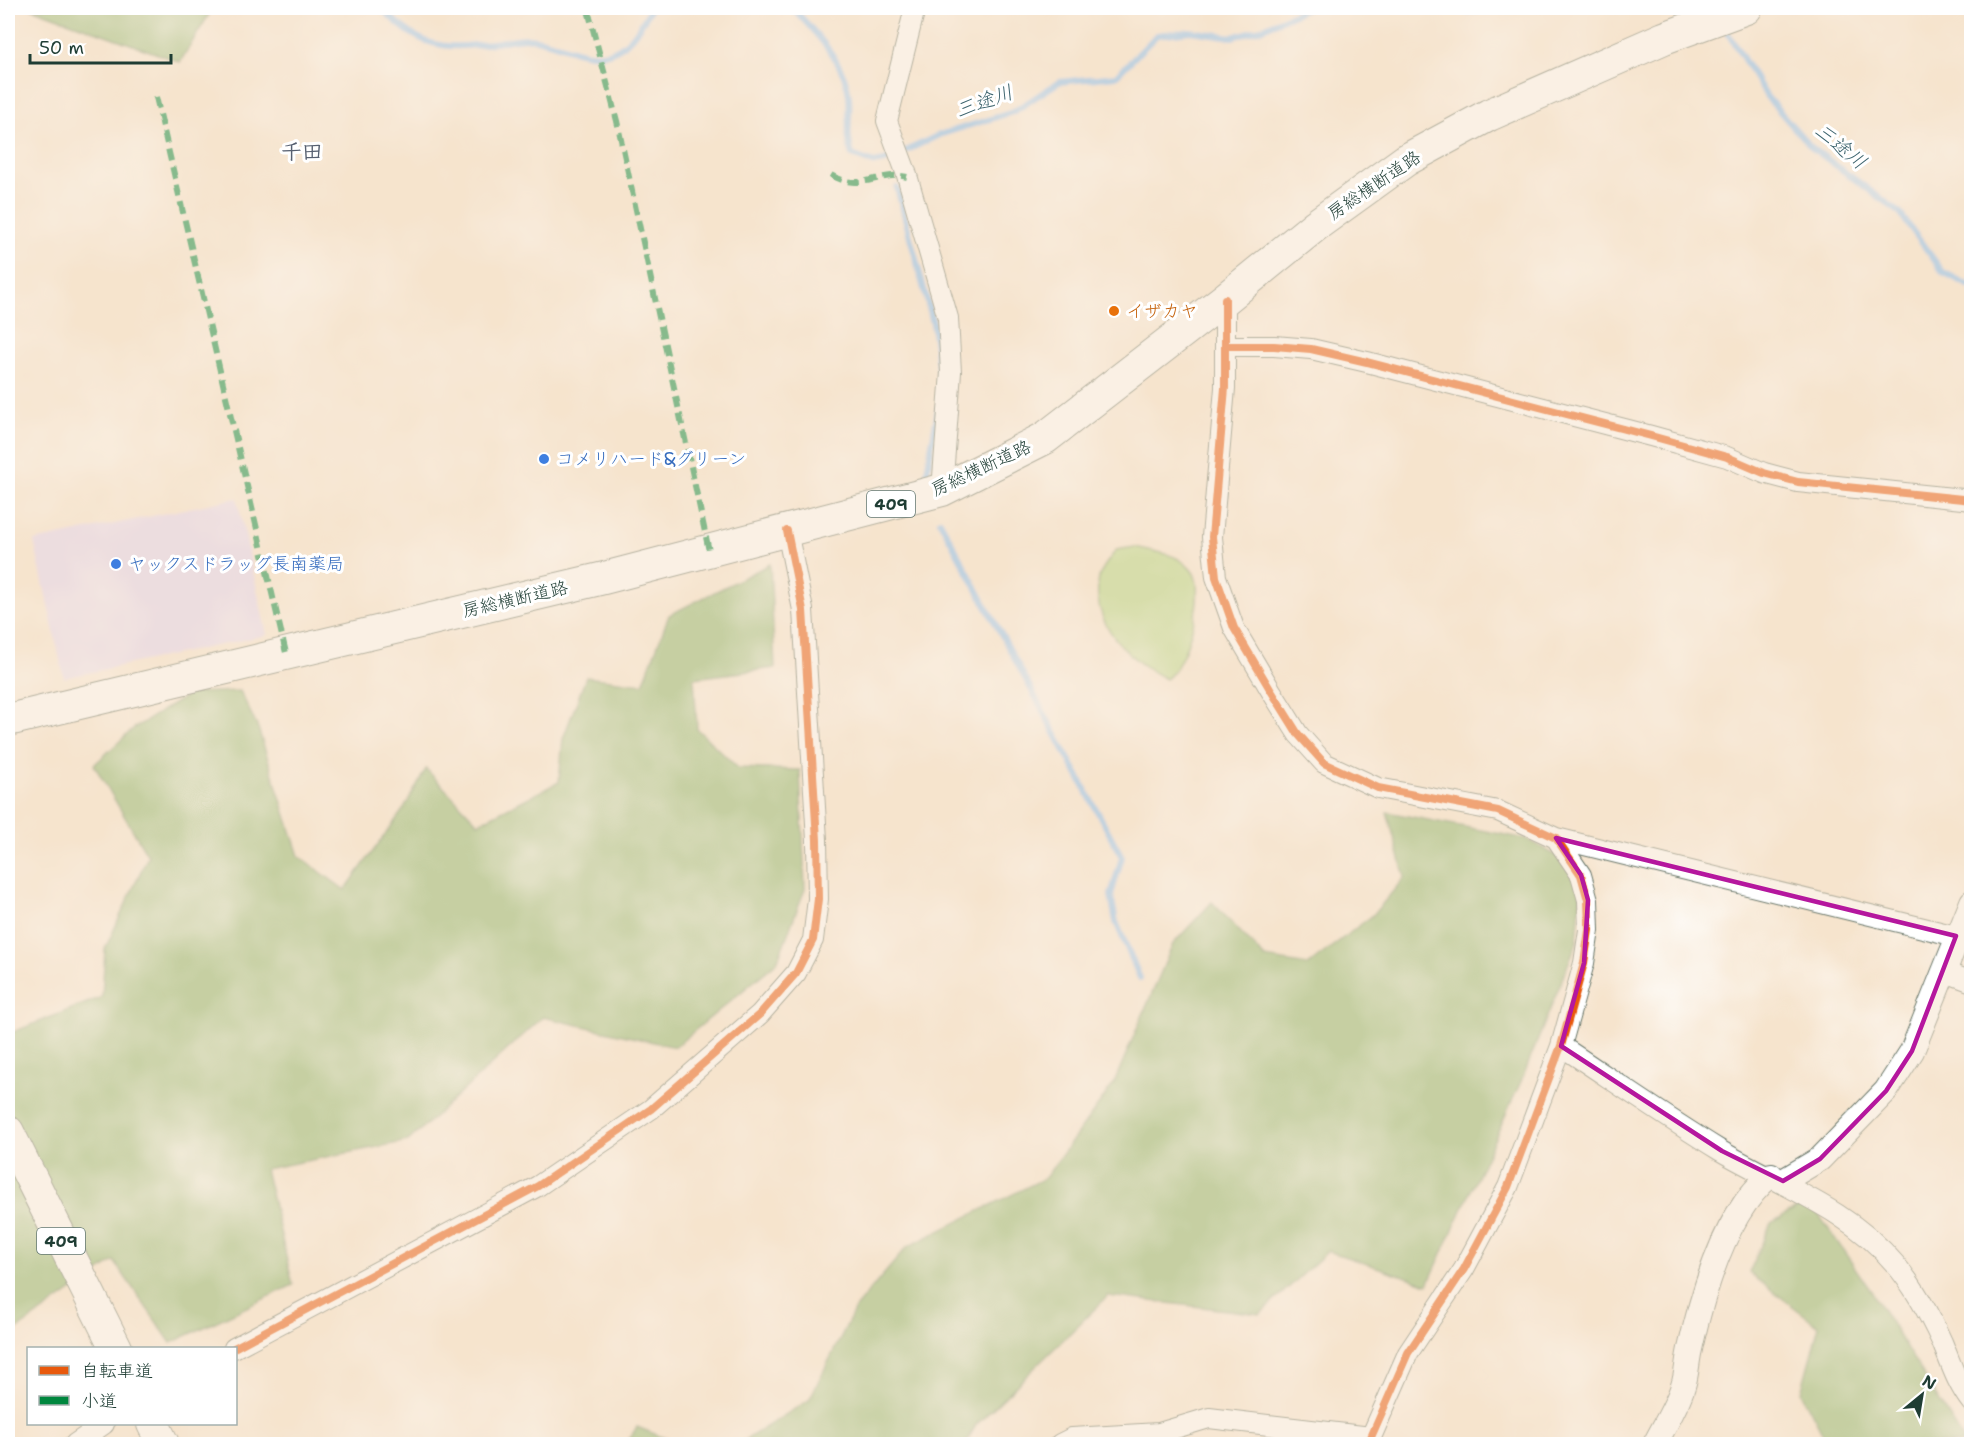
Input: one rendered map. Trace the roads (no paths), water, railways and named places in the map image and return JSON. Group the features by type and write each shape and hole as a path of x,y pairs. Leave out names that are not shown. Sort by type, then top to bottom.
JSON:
{"highway":[{"name":"房総横断道路","path":"8,720 604,578 942,490 1045,438 1225,299 1316,225 1406,160 1489,116 1664,38 1746,8"},
{"name":"409","path":"8,1132 116,1347"},
{"path":"154,1425 163,1444"}],"street":[{"path":"915,8 887,121 906,172 948,318 951,372 942,490"},
{"path":"1225,299 1227,346 1212,537 1216,577 1234,628 1298,734 1324,763 1378,788 1498,811 1556,838 1956,936"},
{"path":"1227,346 1274,346 1311,350 1367,362 1727,457 1764,473 1798,482 1971,500"},
{"path":"236,1347 538,1186 651,1109 760,1014 796,973 813,940 818,899 818,840 803,610 787,531"},
{"path":"1060,1444 1072,1438 1159,1433 1209,1418 1370,1441 1408,1353 1464,1269 1508,1187 1561,1047 1584,963 1588,930 1588,900 1581,875 1556,838"},
{"path":"1655,1444 1683,1386 1690,1348 1710,1279 1732,1223 1763,1181 1777,1178 1820,1159 1886,1091 1912,1051 1971,902"},
{"path":"1943,971 1971,982"},
{"path":"1561,1047 1722,1151 1777,1178 1870,1236 1896,1265 1931,1323 1960,1388 1971,1403"},
{"path":"75,1444 103,1425"}],"waterway":[{"name":"三途川","path":"381,8 407,31 431,43 458,46 528,38 588,54 608,53 623,46 639,28 651,8"},
{"name":"三途川","path":"793,8 828,48 842,71 849,96 849,139 852,155 874,163 885,161 939,135 1013,112 1059,82 1116,76 1157,35 1190,31 1232,37 1261,29 1308,8"},
{"name":"三途川","path":"1446,8 1468,12 1489,8"},
{"name":"三途川","path":"1724,27 1767,97 1811,147 1899,212 1943,272 1972,287"},
{"path":"897,188 933,323 941,386"},
{"path":"927,472 939,405"},
{"path":"940,521 1122,857 1111,895 1116,922 1140,978"}],"place":[{"name":"イザカヤ","path":"1114,311"},
{"name":"コメリハード&グリーン","path":"544,459"},
{"name":"ヤックスドラッグ長南薬局","path":"116,564"}],"district":[{"name":"千田","path":"302,152"}]}
